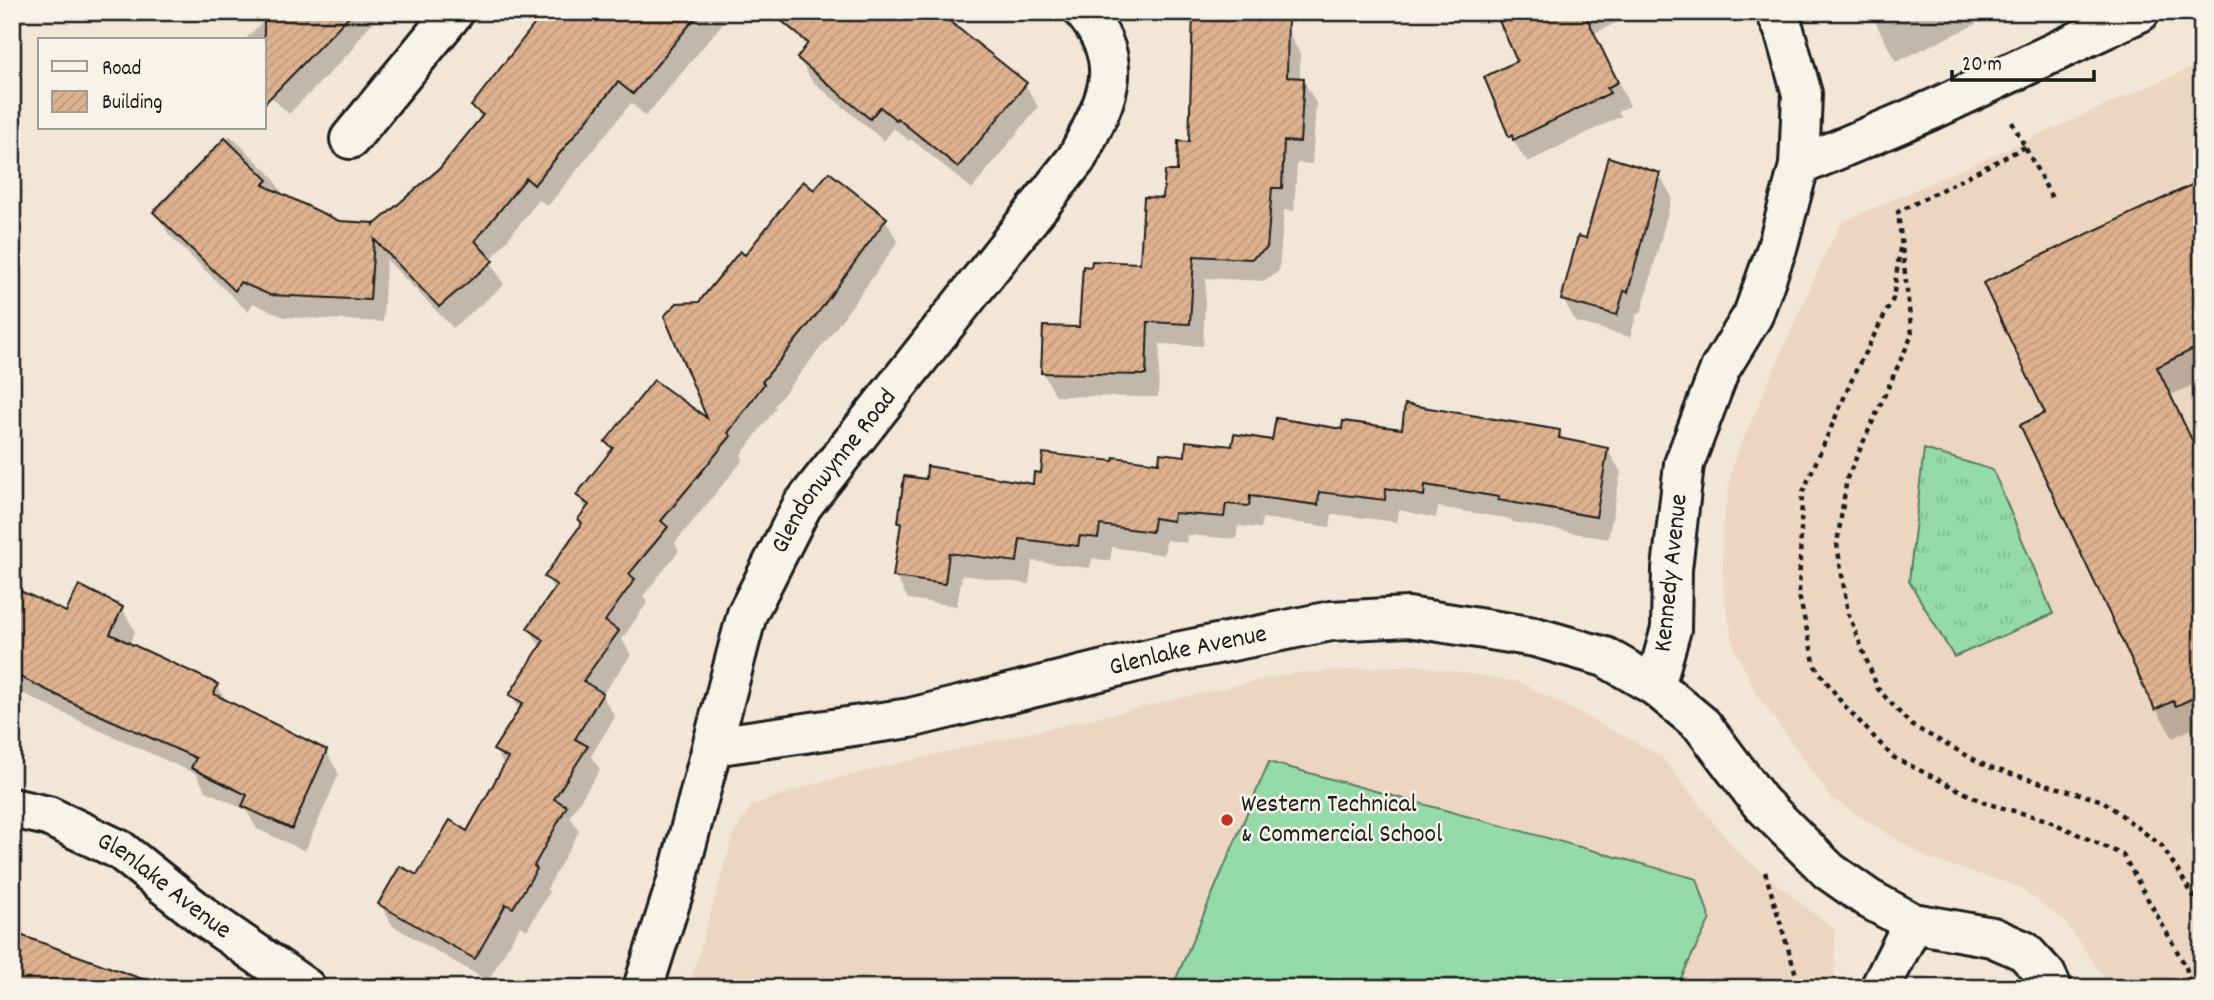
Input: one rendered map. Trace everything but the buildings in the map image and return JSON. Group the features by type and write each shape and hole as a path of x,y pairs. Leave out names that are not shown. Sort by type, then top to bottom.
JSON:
{"street":[{"path":"350,139 454,12"},
{"name":"Glendonwynne Road","path":"643,988 676,884 747,614 802,506 1077,158 1105,101 1111,63 1096,26 1084,12"},
{"name":"Kennedy Avenue","path":"1776,12 1784,30 1802,94 1799,166 1777,248 1753,315 1720,369 1684,464 1672,569 1671,629 1655,686 1702,725 1760,802 1829,871 1869,899 1913,923 1992,937 2024,951 2046,975 2052,988"},
{"path":"1799,166 1936,108 2140,12"},
{"name":"Glenlake Avenue","path":"713,746 910,718 1177,652 1331,621 1408,617 1535,637 1605,657 1655,686"},
{"name":"Glenlake Avenue","path":"12,808 48,816 120,850 208,920 306,988"},
{"path":"1881,988 1913,923"}],"path":[{"path":"2012,122 2053,200"},
{"path":"2025,147 1898,212 1912,335 1846,478 1837,544 1848,613 1878,689 1911,725 1988,767 2103,801 2162,846 2202,909"},
{"path":"1901,239 1893,299 1857,368 1801,494 1799,595 1815,666 1842,703 1893,757 1985,803 2047,820 2123,855 2186,967 2191,988"},
{"path":"1763,864 1800,988"}],"shaded area":[{"path":"2202,63 2202,988 2111,988 2064,920 2017,886 1927,858 1831,798 1756,693 1734,647 1724,595 1722,530 1733,463 1826,252 1842,222"},
{"name":"Western Technical & Commercial School","path":"1413,665 1520,682 1661,756 1736,851 1835,930 1834,981 1830,988 689,988 733,835 752,805 814,784 1287,674"}],"green space":[{"path":"1924,449 1993,470 2053,614 1954,657 1909,581"},
{"path":"1269,762 1697,879 1710,919 1676,988 1172,988"}],"place":[{"name":"Western Technical & Commercial School","path":"1227,820"}]}
